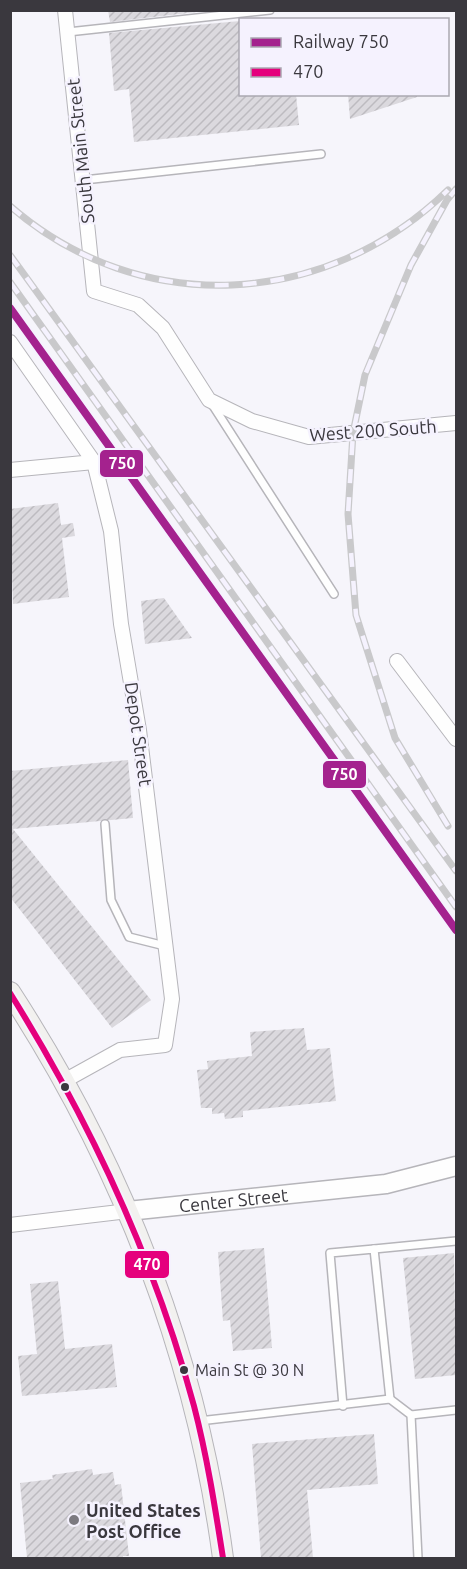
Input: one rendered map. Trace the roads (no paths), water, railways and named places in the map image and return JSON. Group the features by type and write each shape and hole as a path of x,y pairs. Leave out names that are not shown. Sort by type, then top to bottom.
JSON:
{"main road":[{"path":"13,1002 64,1081 129,1211 166,1308 199,1421 212,1481 223,1558"}],"street":[{"name":"South Main Street","path":"65,10 94,291 138,305 163,328 209,400"},
{"name":"Depot Street","path":"10,342 94,462 111,531 121,624 139,730 172,999 165,1045 120,1050 64,1081"},
{"name":"West 200 South","path":"209,400 252,421 309,437 456,423"},
{"path":"10,470 94,462"},
{"path":"397,661 456,739"},
{"name":"Center Street","path":"10,1225 386,1184 456,1166"}],"lane":[{"path":"68,32 270,10"},
{"path":"84,180 321,154"},
{"path":"209,400 334,594"},
{"path":"105,824 111,900 129,937 165,946"},
{"path":"343,1406 330,1252 456,1241"},
{"path":"374,1249 390,1399"},
{"path":"199,1421 390,1399 411,1414 456,1410"},
{"path":"411,1414 418,1558"}],"railway":[{"path":"448,826 395,738 356,615 348,514 353,433 365,375 411,265 447,200 456,189"},
{"path":"10,206 61,243 116,268 174,282 232,285 290,277 346,259 399,229 448,190"},
{"path":"10,255 456,871"},
{"path":"10,282 456,907"}],"rail line":[{"name":"750","path":"10,308 456,930"}],"place":[{"name":"Main St @ 30 N","path":"184,1370"},
{"name":"United States Post Office","path":"74,1520"}]}
